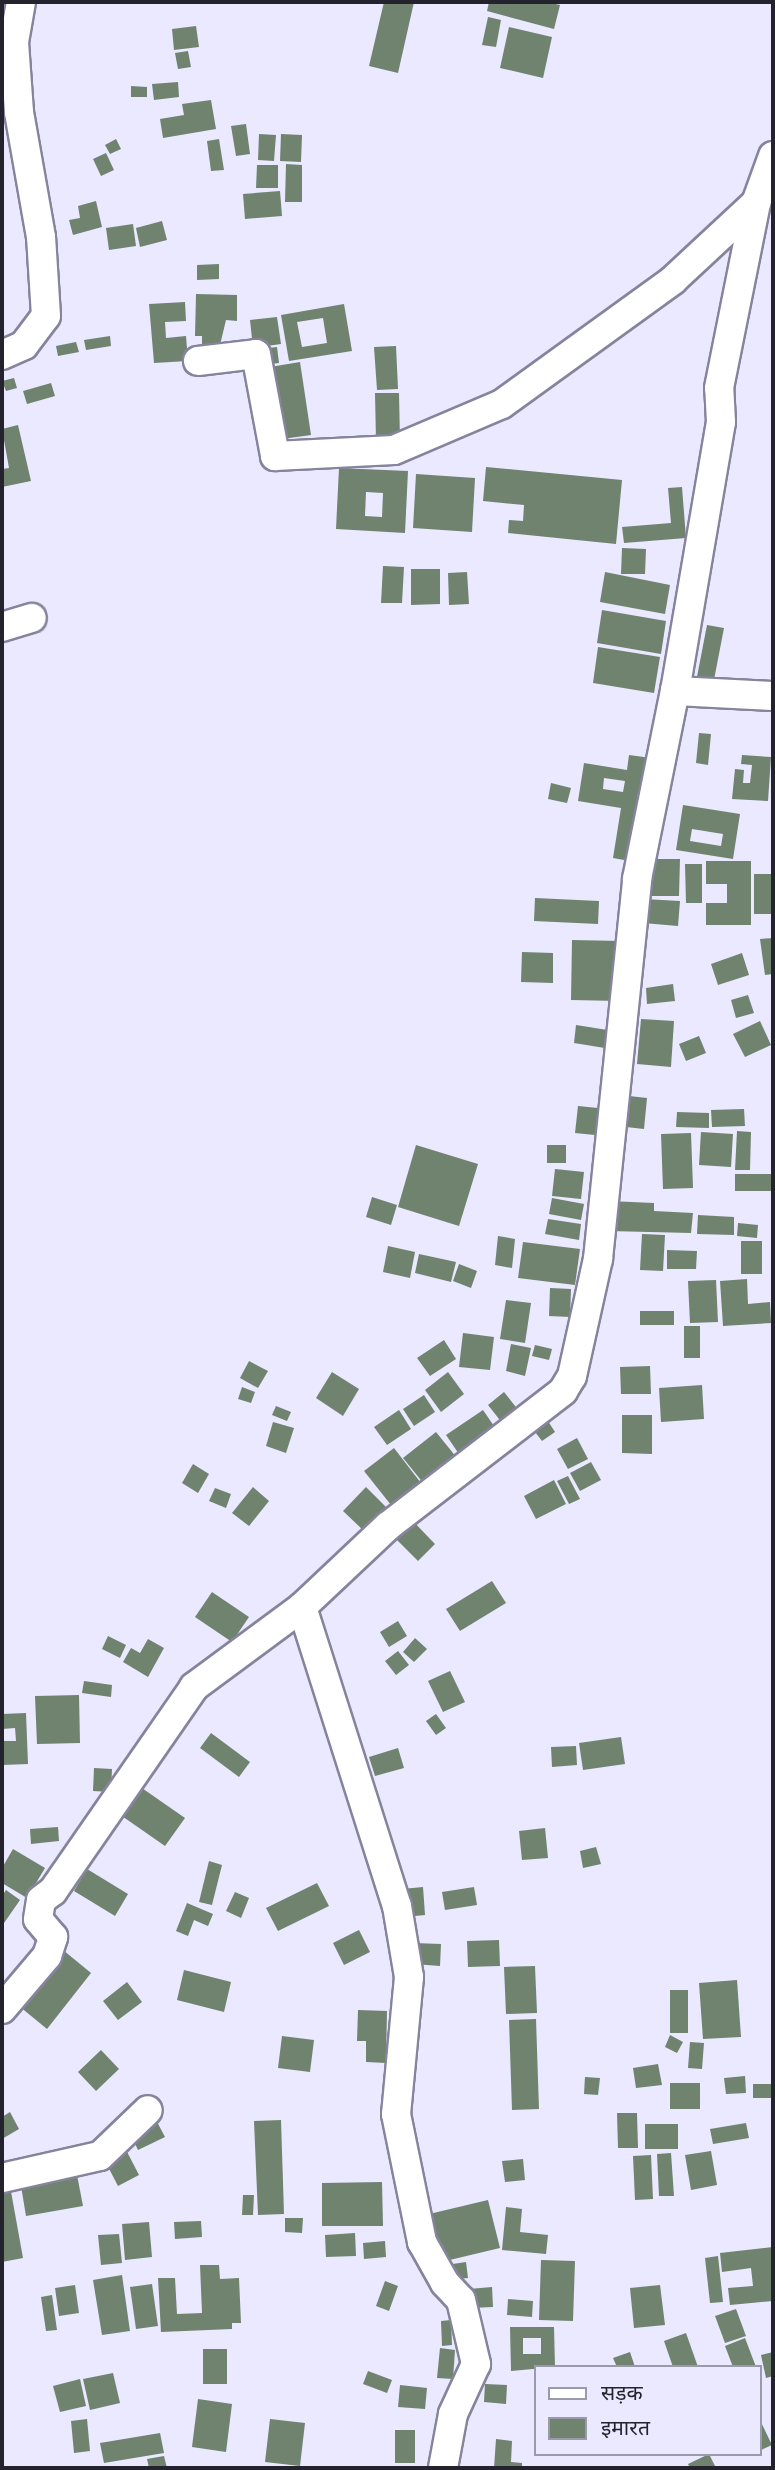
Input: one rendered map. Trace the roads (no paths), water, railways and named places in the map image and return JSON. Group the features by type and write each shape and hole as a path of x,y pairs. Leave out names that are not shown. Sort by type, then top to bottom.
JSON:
{"street":[{"path":"2,355 24,345 46,316 41,237 19,112 14,42 21,2"},
{"path":"2,2008 47,1956 54,1937 38,1919 41,1900 53,1891 194,1687 302,1606 388,1526 563,1391 572,1376 598,1259 637,879 675,691 721,422 719,388 756,203 773,156"},
{"path":"198,362 256,354 275,456 394,450 502,404 673,280 756,203"},
{"path":"2,627 32,618"},
{"path":"675,691 773,696"},
{"path":"302,1606 397,1906 409,1977 397,2114 422,2242 445,2283 461,2300 476,2364 453,2414 443,2468"},
{"path":"2,2178 100,2156 148,2110"}]}
